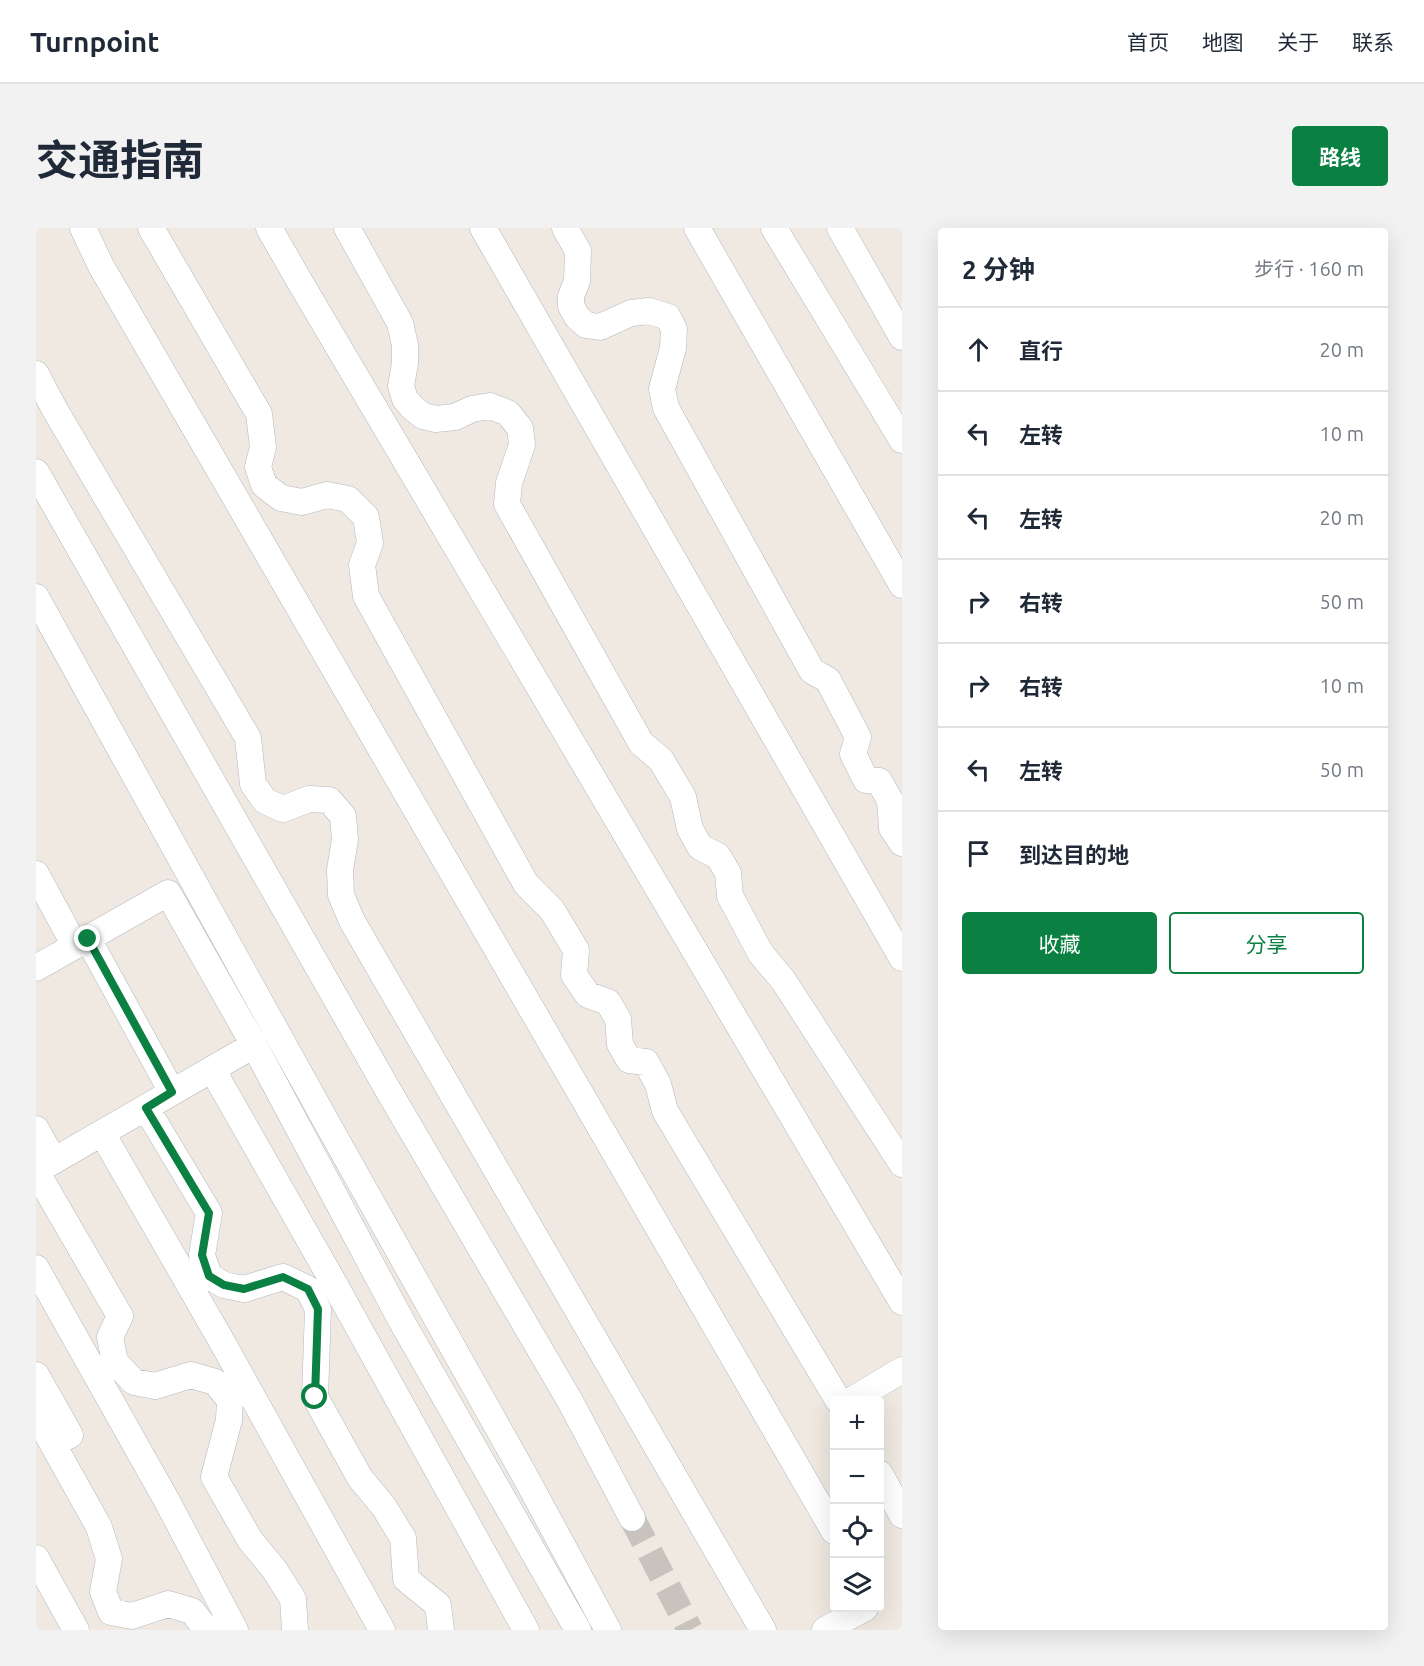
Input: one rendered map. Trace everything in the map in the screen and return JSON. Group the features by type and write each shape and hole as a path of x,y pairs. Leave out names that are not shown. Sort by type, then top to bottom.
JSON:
{"lane":[{"path":"83,228 101,266 830,1524"},
{"path":"151,228 259,414 262,447 258,467 264,485 281,498 302,502 327,495 348,499 366,517 370,543 362,565 366,596 526,884 552,910 576,950 574,975 588,995 608,1002 618,1019 620,1044 629,1060 646,1062 658,1084 665,1111 835,1396"},
{"path":"269,228 902,1302"},
{"path":"346,228 400,323 405,345 401,386 405,399 412,408 423,416 436,419 455,417 472,409 490,406 508,413 520,428 522,445 509,483 507,504 641,743 661,760 683,797 690,829 700,847 718,856 728,873 730,896 761,954 783,980 902,1164"},
{"path":"483,228 902,958"},
{"path":"565,228 578,251 577,281 571,306 577,317 586,325 600,327 632,313 650,311 668,317 674,329 673,348 662,389 666,408 812,670 828,680 858,737 853,754 866,780 879,782 890,800 892,828 902,843"},
{"path":"697,228 902,585"},
{"path":"774,228 902,440"},
{"path":"840,228 902,337"},
{"path":"36,374 248,738 253,784 265,801 283,809 309,799 329,800 344,816 345,839 339,870 341,895 351,921 763,1630"},
{"path":"36,472 382,1080 570,1401 632,1518"},
{"path":"37,601 526,1478 608,1630"},
{"path":"36,874 81,942 172,1092"},
{"path":"36,968 168,893 254,1045 402,1322 578,1630"},
{"path":"45,1166 254,1045"},
{"path":"212,1069 526,1630"},
{"path":"146,1108 209,1213 202,1255 209,1276 224,1285 244,1289 283,1277 308,1289 318,1309 315,1397 360,1479 384,1507 403,1538 406,1579 438,1605 441,1630"},
{"path":"36,1129 45,1166 120,1316 110,1337 115,1362 134,1382 155,1386 191,1375 215,1382 230,1400 229,1420 214,1477 250,1540 274,1569 293,1599 295,1630"},
{"path":"102,1133 382,1630"},
{"path":"36,1268 167,1501 235,1630"},
{"path":"860,1396 902,1370"},
{"path":"36,1375 70,1435 44,1444"},
{"path":"36,1414 44,1444 99,1527 109,1559 103,1592 111,1612 132,1616 168,1604 192,1611 207,1630"},
{"path":"884,1483 902,1515"},
{"path":"36,1558 76,1630"},
{"path":"825,1630 858,1612"}],"tunnel":[{"path":"632,1518 690,1630"}],"route":[{"path":"88,939 172,1092 146,1108 209,1213 202,1255 209,1276 224,1285 244,1289 283,1277 308,1289 318,1309 315,1397"}]}
